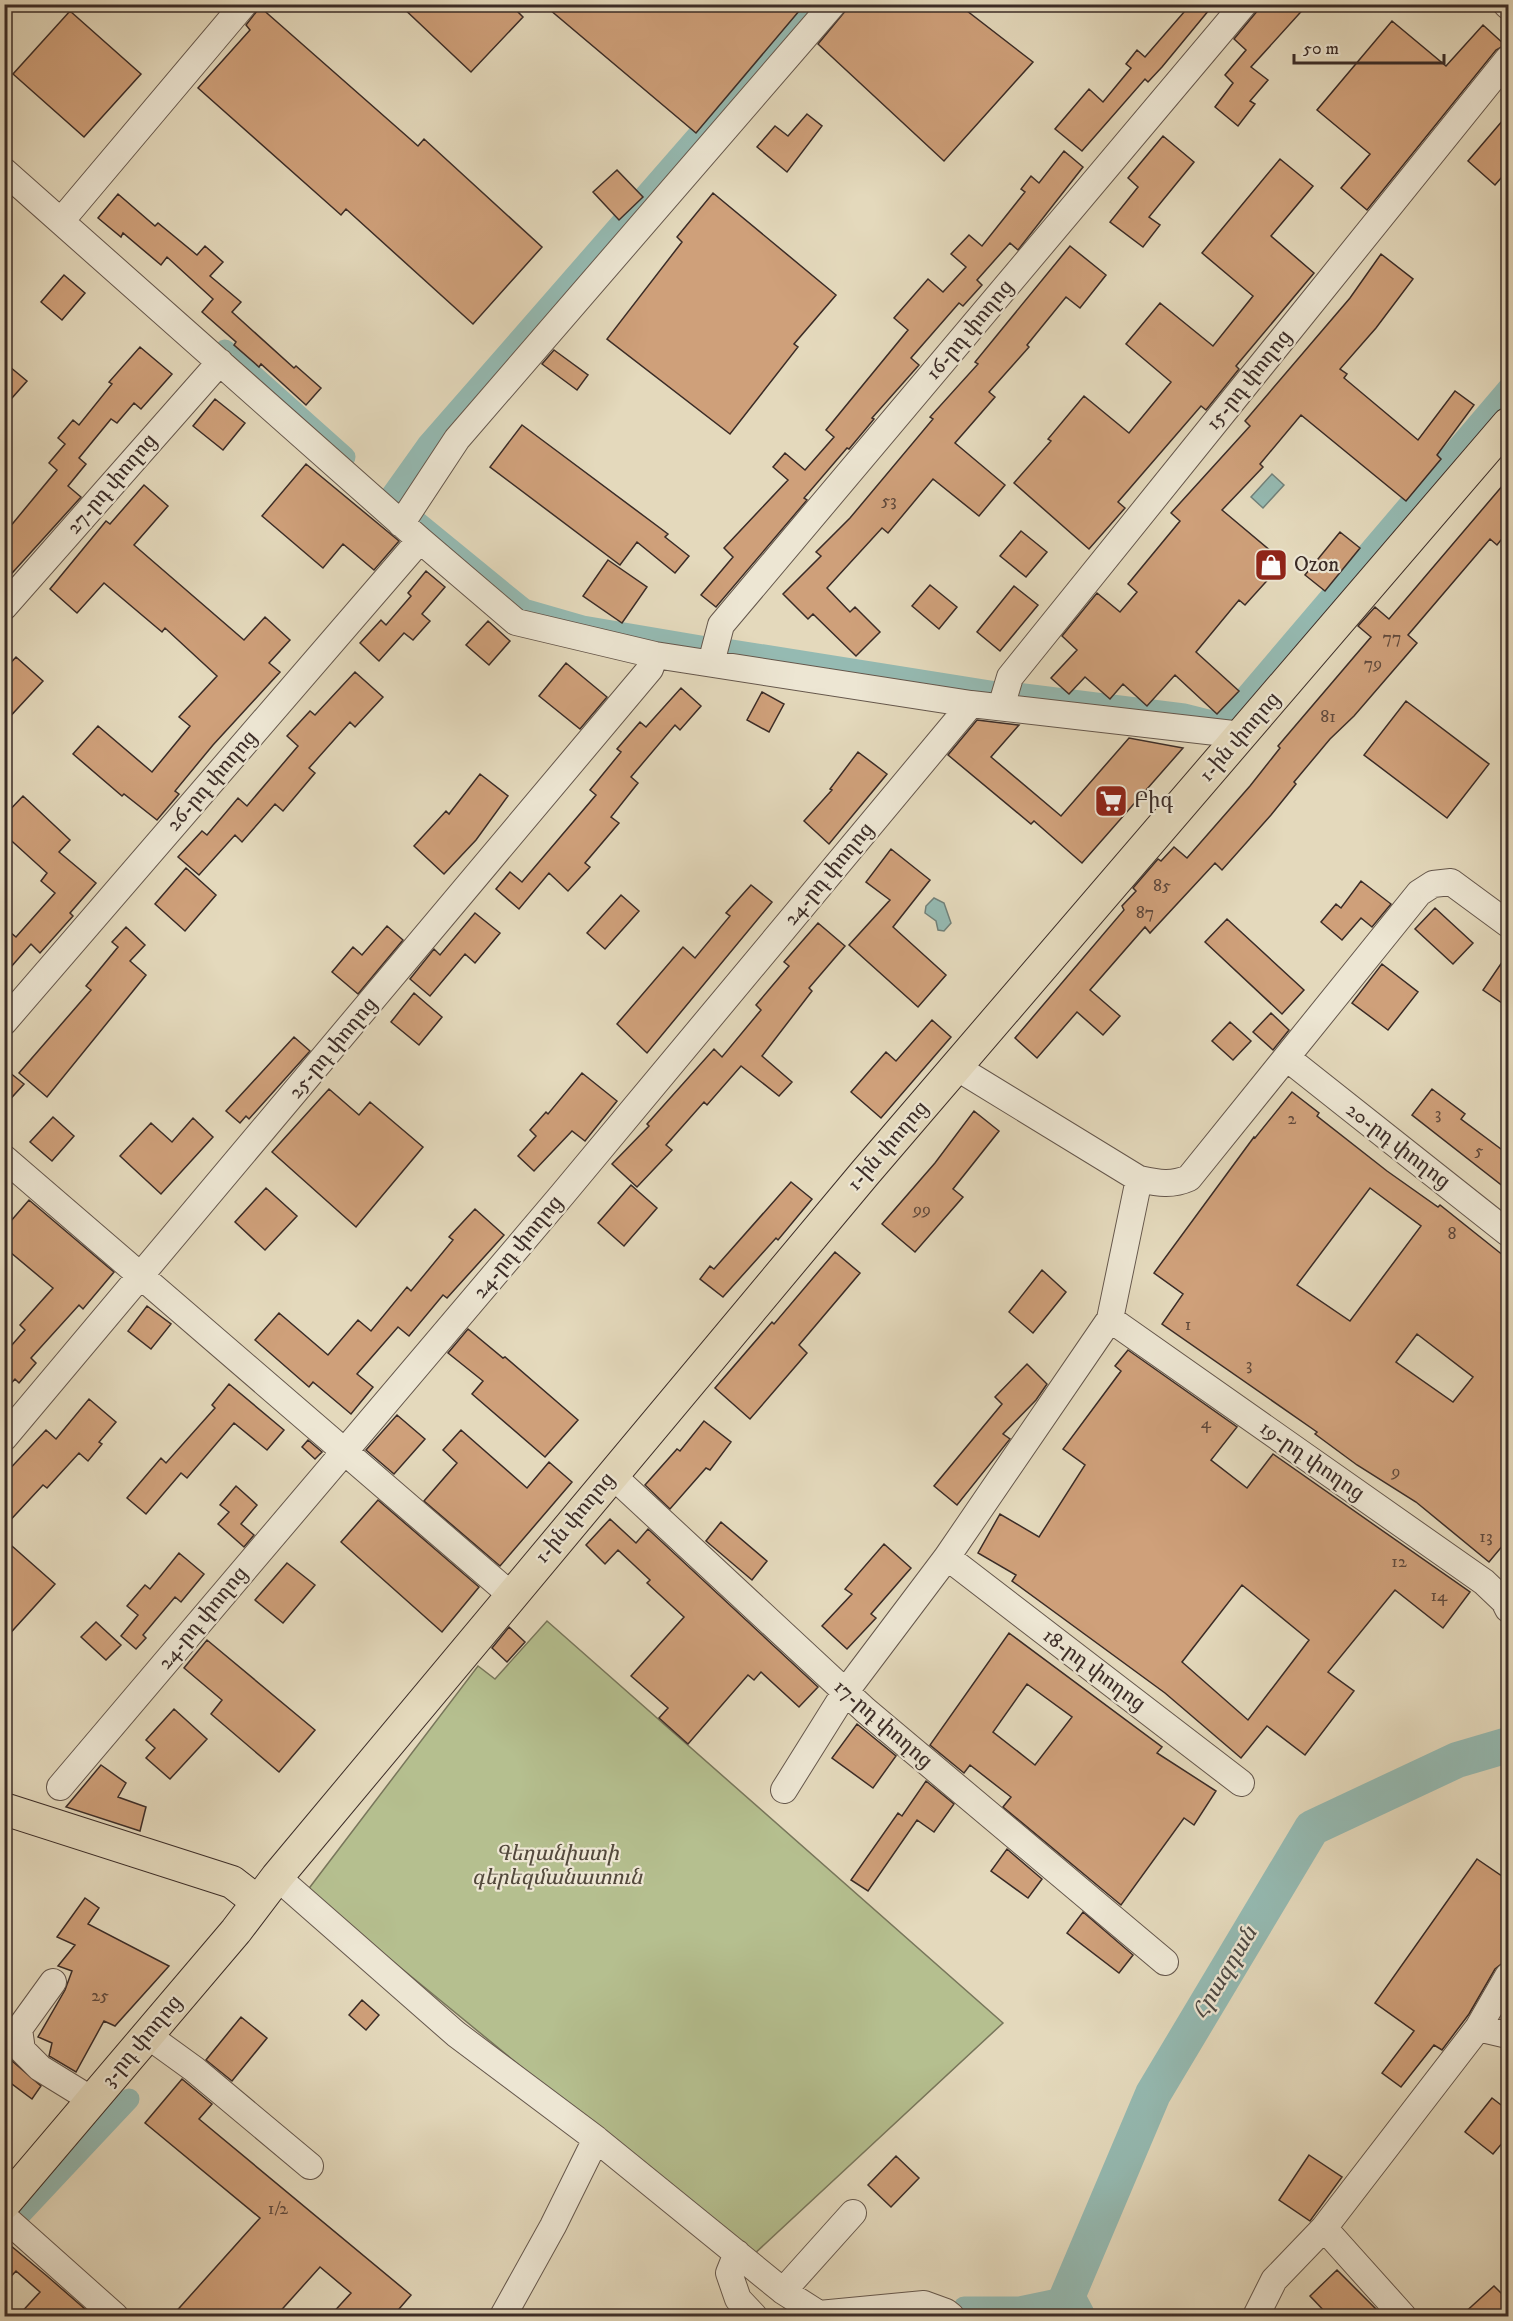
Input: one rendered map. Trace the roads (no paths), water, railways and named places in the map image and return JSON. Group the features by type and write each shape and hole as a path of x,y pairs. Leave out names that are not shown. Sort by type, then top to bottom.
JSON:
{"main road":[{"name":"1-ին փողոց","path":"277,1877 511,1595 956,1067 1509,424"},
{"path":"4,1809 232,1882 258,1902"},
{"name":"3-րդ փողոց","path":"4,2204 277,1877"}],"street":[{"path":"61,221 244,4"},
{"name":"26-րդ փողոց","path":"4,1022 410,532 457,439 833,4"},
{"name":"16-րդ փողոց","path":"711,663 721,625 1244,4"},
{"name":"15-րդ փողոց","path":"1001,707 1010,677 1509,59"},
{"path":"9,183 61,221 410,532 516,622 655,655 971,704 1242,735"},
{"name":"27-րդ փողոց","path":"4,606 220,362"},
{"name":"25-րդ փողոց","path":"4,1438 143,1276 650,669 655,655"},
{"name":"24-րդ փողոց","path":"60,1787 345,1452 971,704"},
{"path":"956,1067 1139,1179 1163,1185 1177,1184 1190,1178 1419,892 1433,884 1451,882 1509,924"},
{"name":"20-րդ փողոց","path":"1287,1058 1509,1233"},
{"path":"4,1158 511,1595"},
{"path":"784,1790 846,1691 947,1557 1110,1319 1139,1179"},
{"name":"19-րդ փողոց","path":"1110,1319 1484,1582 1509,1609"},
{"name":"17-րդ փողոց","path":"612,1475 846,1691 1165,1962"},
{"name":"18-րդ փողոց","path":"947,1557 1241,1783"},
{"path":"277,1877 456,2034 596,2139 783,2291 819,2314 924,2304 951,2316"},
{"path":"1256,2316 1274,2280 1324,2228 1478,2028 1509,1976"},
{"path":"53,1982 19,2029 22,2050 40,2068 92,2100"},
{"path":"1478,2028 1509,2035"},
{"path":"147,2035 194,2069 310,2166"},
{"path":"503,2316 553,2226 596,2139"},
{"path":"783,2291 853,2213"},
{"path":"4,2217 115,2316"},
{"path":"1324,2228 1402,2316"},
{"path":"737,2253 729,2272 738,2299 754,2316"}],"water":[{"path":"1272,474 1284,485 1263,508 1251,497"},
{"path":"934,898 944,903 951,923 944,931 938,930 936,921 925,913 926,906"}],"waterway":[{"path":"390,497 427,445 812,4"},
{"path":"225,350 345,457"},
{"path":"1016,693 1184,714 1216,722 1233,711 1508,388"},
{"path":"415,520 524,609 583,626 707,647"},
{"path":"726,649 997,692"},
{"name":"Հրազդան","path":"1077,2316 1067,2297 1153,2094 1312,1828 1457,1760 1508,1745"},
{"path":"22,2213 129,2099"},
{"path":"964,2307 1019,2307 1067,2297"}],"place":[{"name":"Ozon","path":"1271,565"},
{"name":"Բիգ","path":"1111,801"}],"park label":[{"name":"Գեղանիստի գերեզմանատուն","path":"557,1866"}]}
